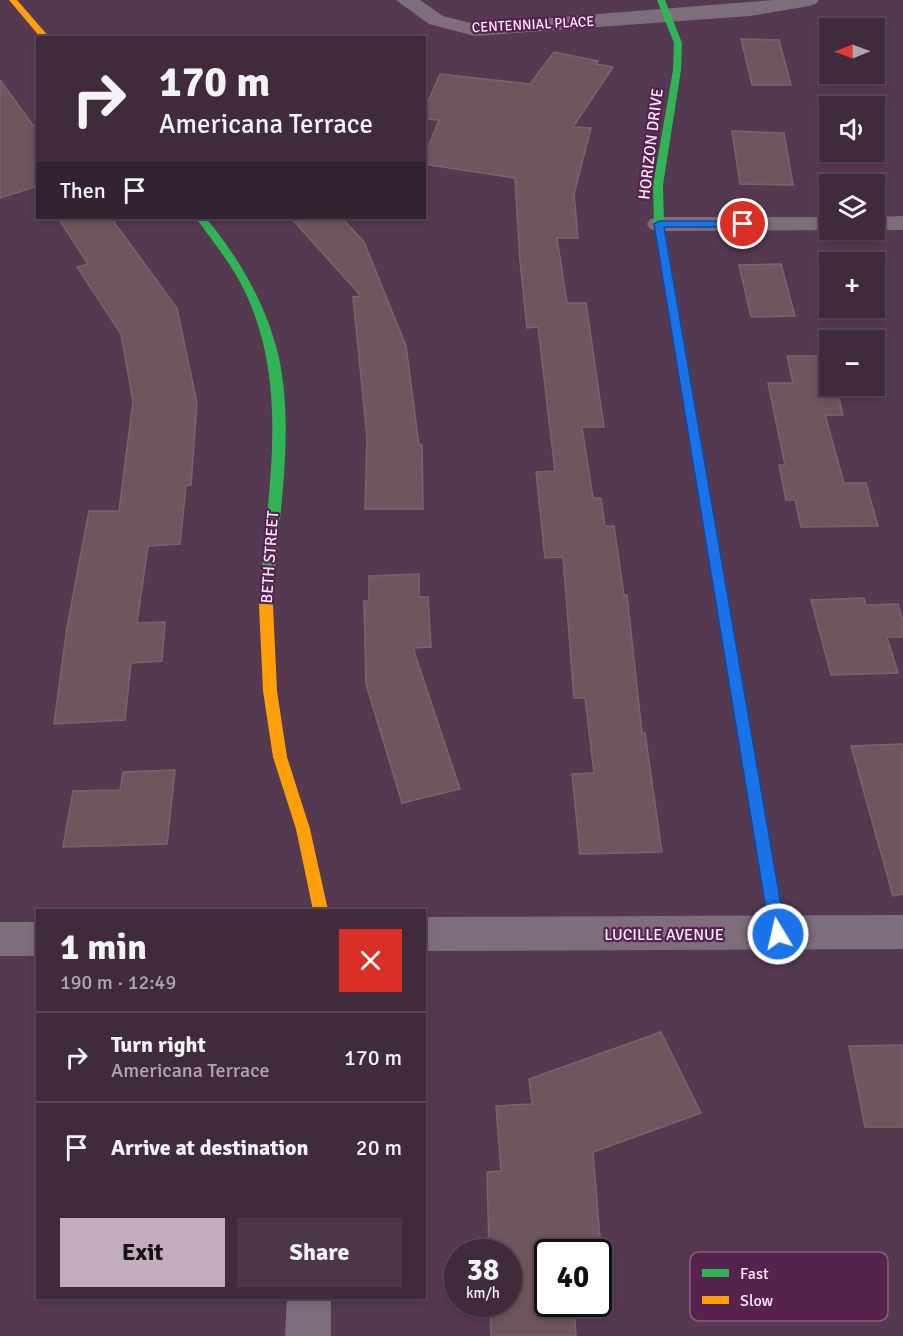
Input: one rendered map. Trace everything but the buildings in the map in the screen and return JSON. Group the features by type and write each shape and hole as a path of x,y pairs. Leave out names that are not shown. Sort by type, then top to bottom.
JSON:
{"street":[{"path":"14,0 44,36"},
{"name":"CENTENNIAL PLACE","path":"406,0 436,20 475,30 664,8 750,10 809,0"},
{"name":"HORIZON DRIVE","path":"664,8 678,43 658,185 659,224 778,934"},
{"name":"BETH STREET","path":"202,219 221,241 246,283 266,330 277,381 278,438 266,590 269,680 280,757 303,829 321,909"},
{"path":"659,224 819,224"},
{"path":"885,224 903,224"},
{"name":"LUCILLE AVENUE","path":"426,934 903,932"},
{"path":"0,939 36,939"},
{"path":"308,1336 309,1299"}],"traffic: fast":[{"path":"661,0 678,43 677,70 658,185 659,224 710,527"},
{"path":"202,219 228,254 251,294 268,337 277,381 278,465 266,605"},
{"path":"764,848 778,934"}],"traffic: slow":[{"path":"13,0 44,36"},
{"path":"710,527 764,848"},
{"path":"266,605 270,691 280,757 303,829 321,909"}],"route":[{"path":"743,224 659,224 778,934"}]}
